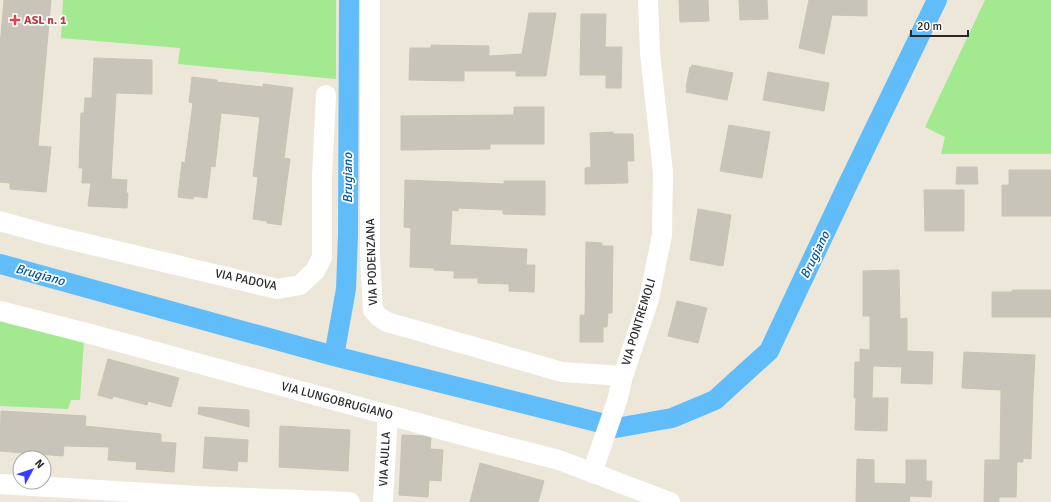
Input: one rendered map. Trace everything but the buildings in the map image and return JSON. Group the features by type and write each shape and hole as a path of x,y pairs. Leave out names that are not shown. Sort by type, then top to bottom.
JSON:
{"street":[{"name":"VIA PODENZANA","path":"370,0 370,250 373,310 379,317 387,322 562,372 623,376"},
{"name":"VIA PONTREMOLI","path":"595,464 617,401 623,376 649,299 662,235 663,172 650,53 648,0"},
{"name":"VIA PADOVA","path":"0,221 46,234 277,289 300,285 315,271 322,257 322,176 326,95"},
{"name":"VIA LUNGOBRUGIANO","path":"0,311 559,460 595,464 670,502"},
{"name":"VIA AULLA","path":"383,502 388,415"},
{"path":"0,484 197,496 350,502"}],"green space":[{"path":"63,0 336,0 336,79 178,64 180,48 61,38"},
{"path":"985,0 1051,0 1051,154 941,154 945,137 925,127"},
{"path":"0,317 84,340 80,400 71,400 68,409 0,406"}],"waterway":[{"name":"Brugiano","path":"334,356 346,289 348,235 349,0"},
{"name":"Brugiano","path":"616,428 672,418 715,400 769,351 937,0"},
{"name":"Brugiano","path":"0,264 334,356 601,423"}],"place":[{"name":"ASL n. 1","path":"15,20"}]}
